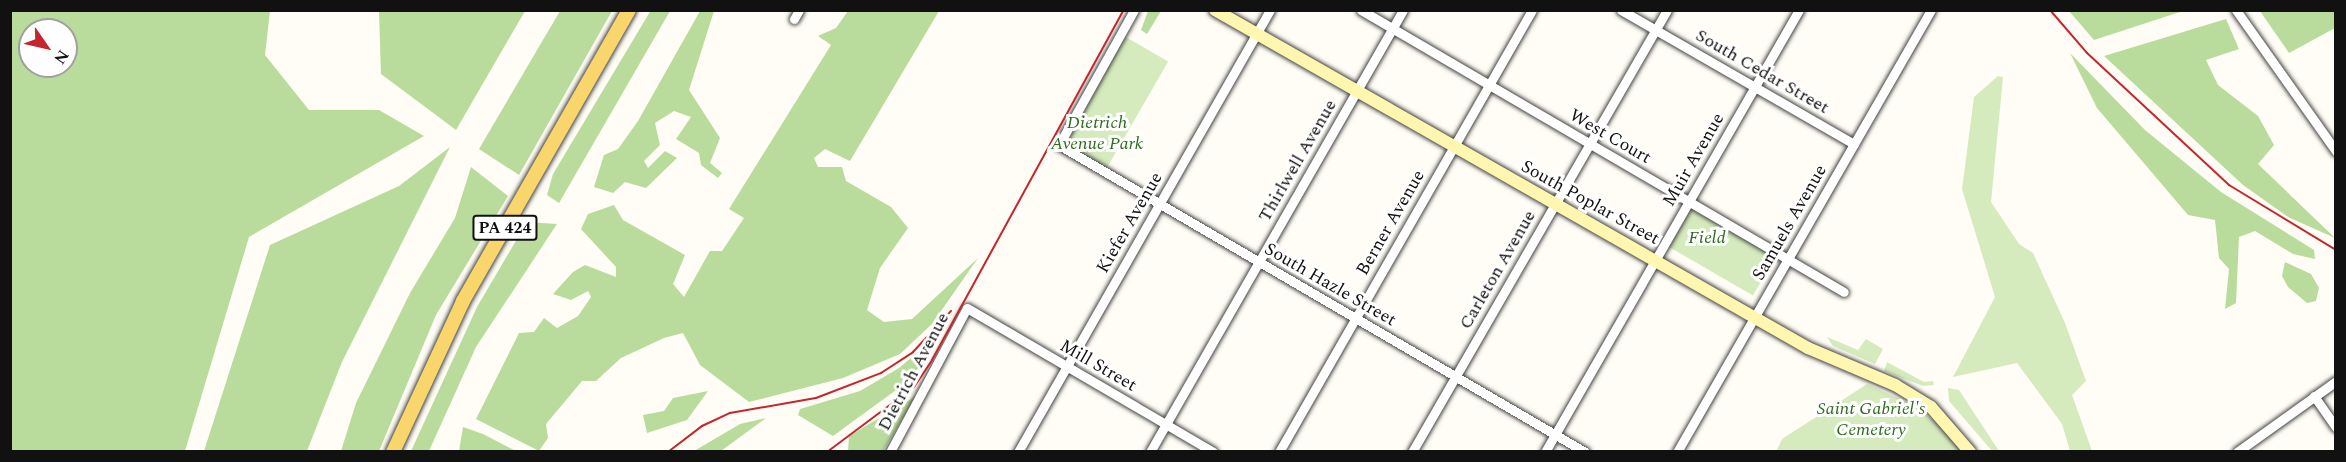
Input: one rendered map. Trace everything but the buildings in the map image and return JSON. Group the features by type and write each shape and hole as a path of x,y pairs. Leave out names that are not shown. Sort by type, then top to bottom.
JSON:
{"main road":[{"name":"PA 424","path":"393,452 463,301 629,10"},
{"name":"South Poplar Street","path":"1215,10 1755,317 1931,407 1970,452"}],"street":[{"name":"South Hazle Street","path":"1134,10 1059,145 1585,452"},
{"name":"Kiefer Avenue","path":"1018,452 1270,10"},
{"name":"West Court","path":"1361,10 1844,292"},
{"name":"Thirlwell Avenue","path":"1150,452 1403,10"},
{"name":"Berner Avenue","path":"1279,452 1532,10"},
{"name":"South Cedar Street","path":"1621,10 1854,144"},
{"name":"Carleton Avenue","path":"1412,452 1667,10"},
{"name":"Muir Avenue","path":"1545,452 1799,10"},
{"name":"Samuels Avenue","path":"1677,452 1931,10"},
{"path":"2236,10 2336,152"},
{"name":"Mill Street","path":"967,308 1213,452"},
{"name":"Dietrich Avenue","path":"890,452 967,308"},
{"path":"2237,452 2336,381"},
{"path":"2314,396 2336,427"}],"green space":[{"path":"379,10 525,11 456,130 381,74"},
{"path":"651,10 670,11 559,203 547,195 553,174"},
{"path":"10,11 270,11 265,55 309,110 379,110 424,136 249,237 185,451 11,451"},
{"path":"560,11 612,11 519,175 479,149"},
{"path":"700,11 714,11 689,90 720,138 710,163 722,173 718,178 701,165 699,153 676,139 691,117 674,111 655,123 660,145 644,161 648,168 665,151 677,158 646,188 625,182 613,193 594,187 604,155 618,149 638,121"},
{"path":"848,11 939,11 850,161 825,149 814,158 818,167 842,167 846,181 891,207 908,228 880,268 867,310 884,322 912,319 978,258 932,324 900,354 843,378 749,402 700,365 683,333 664,338 621,358 596,381 582,381 546,424 548,438 539,451 476,419 519,333 534,332 544,318 557,328 578,316 591,297 588,291 571,300 553,294 573,272 585,265 616,277 616,267 581,229 588,214 614,205 623,220 685,255 673,284 684,297 710,251 722,251 744,218 729,209 831,45 818,36 836,28"},
{"path":"1148,11 1161,11 1147,34 1141,30"},
{"path":"2069,11 2183,11 2094,40"},
{"path":"2260,11 2335,11 2335,28 2289,53"},
{"path":"2226,19 2239,49 2206,60 2218,85 2258,116 2274,145 2258,164 2335,238 2288,217 2243,185 2104,56"},
{"name":"Dietrich Avenue Park","path":"1124,36 1168,62 1106,169 1062,143"},
{"path":"2070,53 2145,130 2221,192 2314,250 2315,259 2293,254 2255,231 2239,237 2236,303 2225,309 2229,269 2219,258 2215,220 2188,215 2097,108"},
{"path":"1998,76 2003,77 1991,202 2019,244 2033,253 2065,323 2086,381 2072,395 2092,451 2070,451 2062,424 2017,363 1953,377 1995,297 1962,189 1974,97"},
{"path":"450,147 342,362 307,451 204,451 270,245 399,186"},
{"path":"471,167 508,196 436,315 379,451 341,451 356,403 410,293 455,218"},
{"name":"Field","path":"1692,199 1779,250 1753,295 1666,245"},
{"path":"527,222 557,224 476,347 429,451 411,451 477,307"},
{"path":"2285,262 2311,274 2319,288 2316,301 2307,303 2288,287 2282,276"},
{"path":"938,335 914,377 833,436 798,415 800,409 860,391 899,368"},
{"path":"1827,337 1858,350 1866,339 1883,349 1875,364 1833,346"},
{"path":"1887,362 1924,382 1933,381 1934,385 1923,386 1884,371"},
{"name":"Saint Gabriel's Cemetery","path":"1867,384 1915,406 1953,436 1964,452 1776,452 1782,439"},
{"path":"1948,388 1959,390 1999,451 1992,451 1949,401"},
{"path":"708,391 687,420 647,433 643,415 664,411 673,398"},
{"path":"916,396 883,451 848,452 849,436"},
{"path":"766,418 721,451 694,451 740,424"},
{"path":"463,427 483,434 516,451 459,451"}],"railway":[{"path":"827,452 914,387 932,360 1124,10"},
{"path":"2050,10 2087,53 2229,185 2336,250"},
{"path":"668,452 702,426 730,413 816,398 881,373 913,352 951,311"}]}
